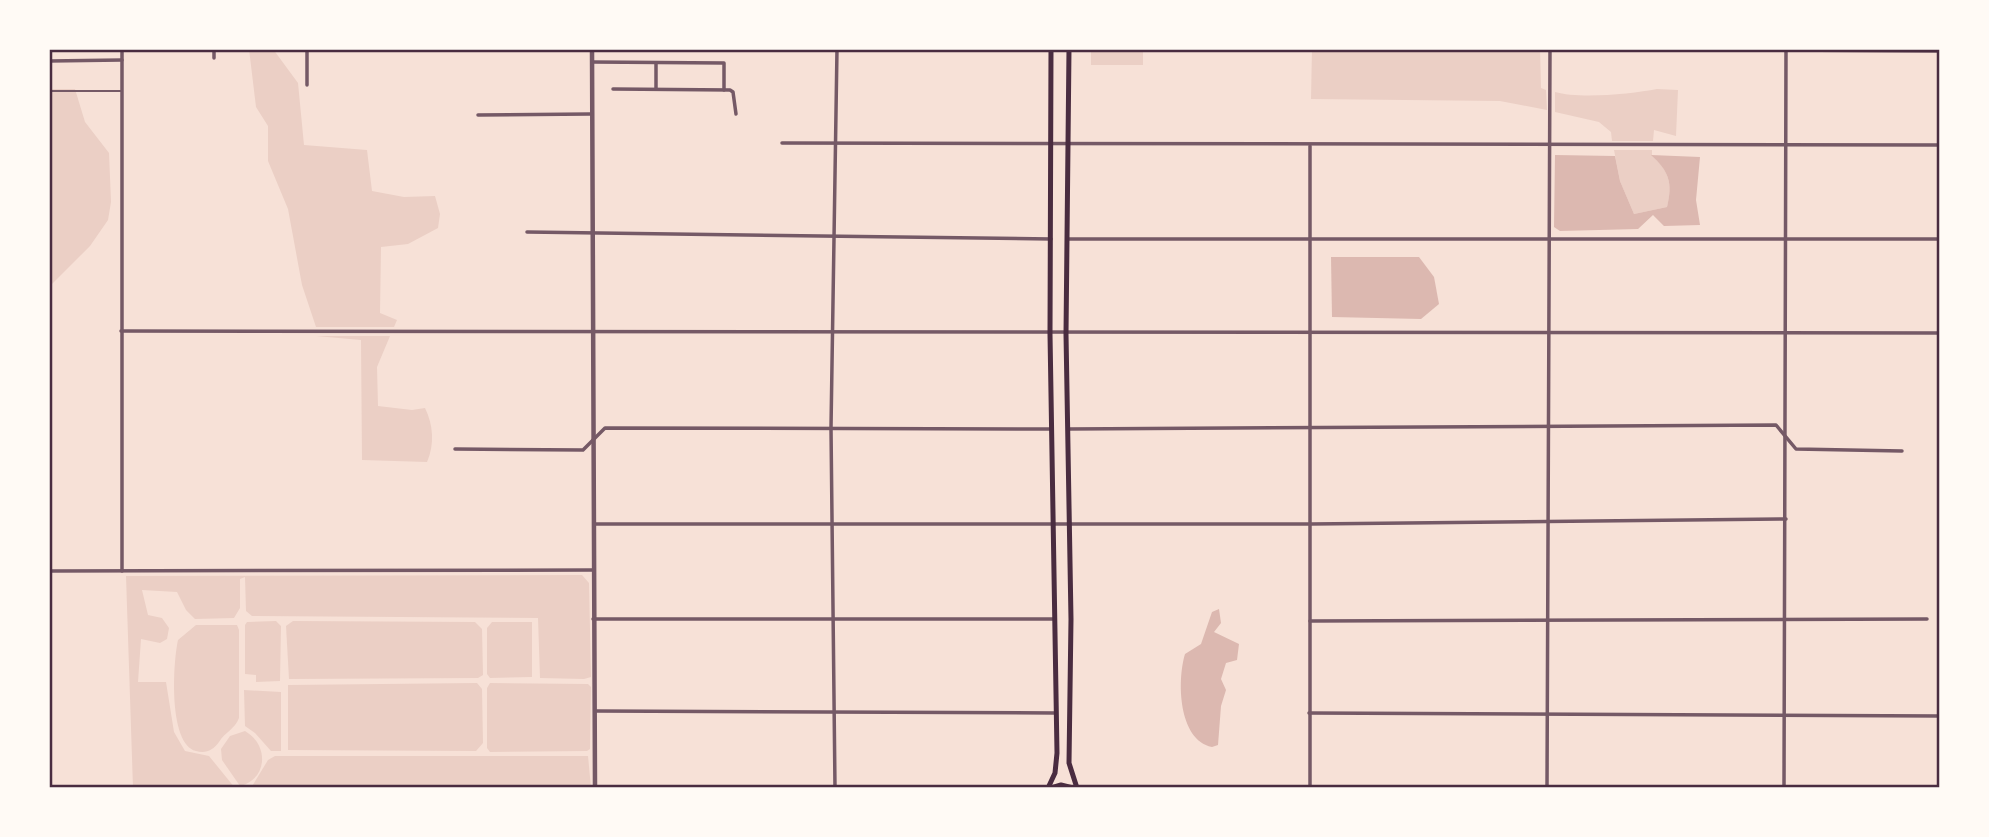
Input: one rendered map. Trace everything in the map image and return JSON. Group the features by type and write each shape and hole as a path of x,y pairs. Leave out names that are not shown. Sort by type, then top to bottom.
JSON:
{"main road":[{"path":"1049,788 1057,762 1050,334 1051,49"},
{"path":"1049,788 1061,785 1075,788 1069,763 1070,522 1066,334 1069,49"}],"street":[{"path":"122,49 122,571"},
{"path":"214,49 214,58"},
{"path":"307,49 307,85"},
{"path":"592,49 592,619 596,711 595,788"},
{"path":"835,788 831,428 837,49"},
{"path":"1547,788 1550,49"},
{"path":"1630,49 1940,51"},
{"path":"1784,788 1786,50"},
{"path":"49,61 122,60"},
{"path":"592,62 724,63 724,90"},
{"path":"656,63 656,89"},
{"path":"613,89 724,90 733,92 736,114"},
{"path":"478,115 590,114"},
{"path":"782,142 1310,146 1940,145"},
{"path":"1310,146 1310,788"},
{"path":"527,232 1051,239"},
{"path":"1067,239 1940,239"},
{"path":"121,331 1940,333"},
{"path":"1067,429 1776,425 1796,449 1902,451"},
{"path":"455,449 583,450 605,428 1052,429"},
{"path":"592,524 1311,524 1786,519"},
{"path":"49,571 593,570"},
{"path":"592,619 1056,619"},
{"path":"1310,621 1927,619"},
{"path":"596,711 1055,713"},
{"path":"1309,713 1940,716"}],"lane":[{"path":"49,90 123,91"}],"shaded area":[{"path":"249,49 273,49 298,83 304,145 367,150 372,191 404,197 435,196 440,214 438,228 408,244 381,247 380,313 397,320 394,327 316,327 302,285 288,209 268,161 268,126 256,107"},
{"path":"1091,49 1143,49 1143,65 1091,65"},
{"path":"1312,49 1540,49 1541,88 1546,90 1547,110 1500,101 1311,99"},
{"path":"49,89 75,89 85,122 109,153 111,202 108,220 90,246 49,287"},
{"path":"1657,89 1678,90 1676,136 1654,130 1653,141 1612,141 1611,132 1599,122 1555,112 1555,92 1591,95"},
{"path":"1614,150 1652,150 1652,155 1668,178 1670,191 1667,207 1634,214 1620,181"},
{"path":"1555,155 1615,156 1620,181 1634,214 1667,207 1670,191 1668,178 1662,166 1651,155 1700,157 1696,200 1700,225 1664,226 1653,215 1638,229 1560,231 1554,227"},
{"path":"1331,257 1419,257 1434,277 1439,304 1421,319 1332,317"},
{"path":"316,336 390,336 377,367 378,406 412,410 425,408 432,434 427,462 362,460 361,340"},
{"path":"582,575 589,583 591,677 584,679 540,678 538,618 252,616 246,611 245,577 240,579 240,608 234,618 195,619 186,610 177,592 142,590 148,615 162,618 169,628 167,639 160,643 141,639 138,682 166,682 174,732 185,751 209,756 235,788 133,788 126,576"},
{"path":"1219,609 1221,623 1214,632 1239,644 1237,660 1226,663 1221,679 1226,690 1221,706 1218,745 1212,747 1201,742 1192,733 1186,721 1181,679 1185,654 1201,644 1212,612"},
{"path":"276,621 281,626 280,681 256,682 256,675 245,674 245,625 247,622"},
{"path":"293,621 475,622 482,629 483,675 478,678 289,679 286,626"},
{"path":"492,622 532,622 532,677 490,678 487,674 487,628"},
{"path":"196,625 237,625 239,630 239,718 214,747 203,752 187,745 181,734 174,683 178,640"},
{"path":"477,683 482,689 483,743 476,751 288,750 288,685"},
{"path":"490,683 588,684 591,687 590,749 490,752 487,748 487,688"},
{"path":"244,690 281,692 281,751 271,751 245,726"},
{"path":"245,731 258,745 262,761 256,776 240,786 222,760 221,749 230,736"},
{"path":"275,756 588,756 591,788 251,788 268,760"}]}
